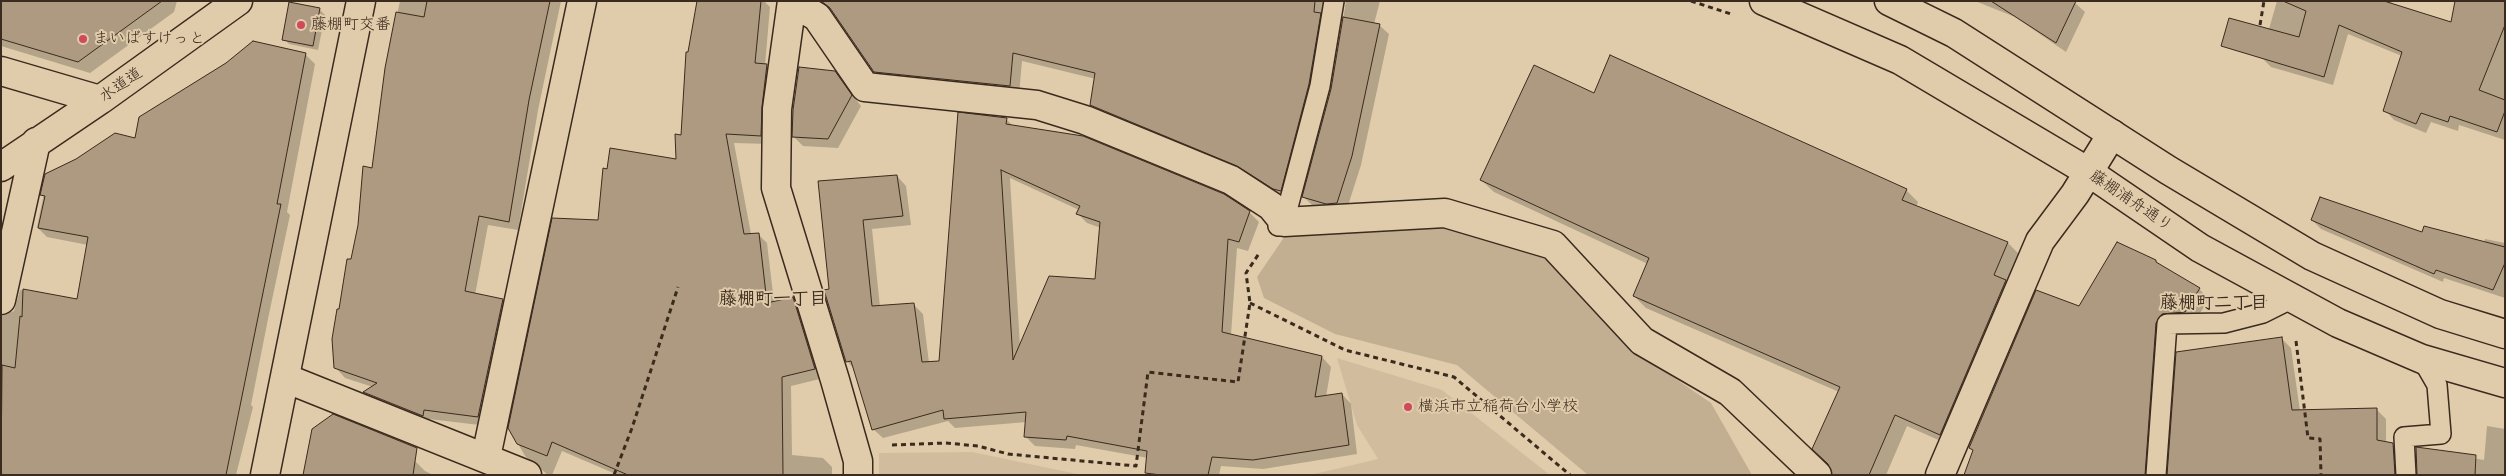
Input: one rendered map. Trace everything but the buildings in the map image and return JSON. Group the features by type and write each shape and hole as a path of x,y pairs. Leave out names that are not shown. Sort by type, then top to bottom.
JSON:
{"street":[{"name":"水道道","path":"1,167 100,100 238,1"},
{"path":"265,475 360,1"},
{"path":"486,458 582,1"},
{"name":"藤棚浦舟通り","path":"1764,1 1900,60 2087,171 2200,248 2338,323 2422,359 2505,383"},
{"path":"1889,1 1954,33 2112,134 2312,256 2440,314 2505,334"},
{"path":"858,475 858,461 854,446 776,188 777,109 792,2 817,17 865,87 1037,104 1085,120 1231,180 1271,206 1280,225 1445,213 1553,245 1642,341 1730,392 1817,475"},
{"path":"1,71 100,100"},
{"path":"1940,475 2040,241 2074,194 2112,134"},
{"path":"1,300 36,142"},
{"path":"285,378 527,475"}],"lane":[{"path":"1280,225 1320,86 1334,1"},
{"path":"2156,475 2167,324 2224,322 2263,313 2293,298"},
{"path":"2406,475 2404,437 2441,434 2437,386 2422,359"}],"path":[{"path":"2260,25 2264,1"},
{"path":"854,446 946,443 978,446 1008,454 1136,466 1148,372 1238,382 1250,303 1246,272 1280,225"},
{"path":"614,475 632,428 678,287"},
{"path":"1250,303 1344,350 1454,377 1570,475"},
{"path":"2296,340 2308,438 2320,439 2321,475"}],"shaded area":[{"path":"1440,222 1543,256 1626,345 1711,403 1752,475 1588,475 1457,365 1335,334 1264,298 1257,277 1287,233"},
{"name":"横浜市立稲荷台小学校","path":"1337,358 1442,390 1550,475 1310,475 1378,459 1357,425"},
{"path":"972,452 1082,475 879,475 879,453"}],"place":[{"name":"藤棚町交番","path":"301,25"},
{"name":"まいばすけっと","path":"83,39"},
{"name":"横浜市立稲荷台小学校","path":"1408,407"}],"district":[{"name":"藤棚町一丁目","path":"773,299"},
{"name":"藤棚町二丁目","path":"2214,303"}]}
